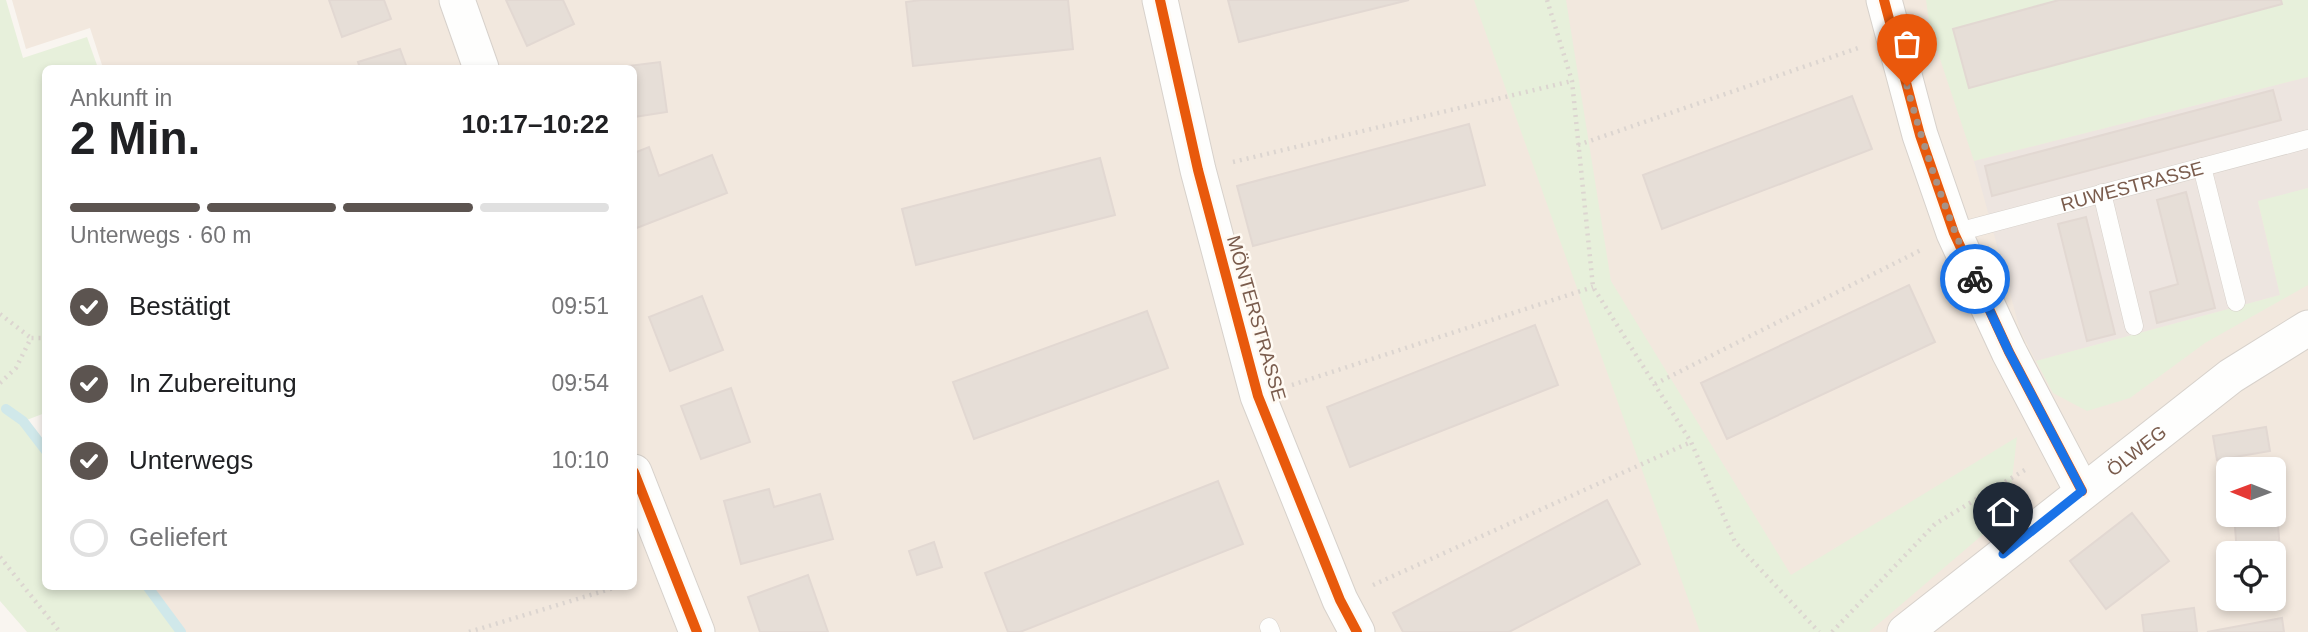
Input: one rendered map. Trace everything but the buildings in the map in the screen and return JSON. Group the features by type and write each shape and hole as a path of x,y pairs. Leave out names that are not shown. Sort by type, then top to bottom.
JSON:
{"street":[{"path":"457,0 480,65"},
{"name":"MÖNTERSTRASSE","path":"1160,0 1198,170 1258,396 1340,600 1357,632"},
{"path":"1884,0 1920,135 1954,233 2009,352 2082,491"},
{"name":"ÖLWEG","path":"1905,632 2231,376 2308,328"},
{"path":"637,480 696,632"}],"lane":[{"name":"RUWESTRASSE","path":"1954,233 2308,139"},
{"path":"2202,167 2236,302"},
{"path":"2102,193 2134,326"}],"path":[{"path":"1547,0 1573,80 1593,287 1691,442 1735,542 1819,632"},
{"path":"1578,145 1893,36"},
{"path":"1198,170 1573,80"},
{"path":"1655,384 1954,233"},
{"path":"1258,396 1593,287"},
{"path":"0,314 31,338 42,338"},
{"path":"0,383 16,368 31,338"},
{"path":"1340,600 1691,442"},
{"path":"1832,632 1935,524 2059,450"},
{"path":"0,557 60,632"},
{"path":"469,632 607,590"}],"shaded area":[{"path":"12,0 2308,0 2308,632 185,632 154,590 637,590 637,65 102,65 90,28 26,49"},
{"path":"2308,77 2308,188 2258,202 2280,295 2036,361 2020,330 1974,161"}],"green space":[{"path":"0,0 6,0 23,58 87,37 97,65 42,65 42,414 24,421 42,447 42,590 150,590 181,632 27,632 0,601"},
{"path":"1474,0 1566,0 1611,281 1791,575 2017,437 2008,513 1869,632 1700,632"},
{"path":"1926,0 2308,0 2308,77 1974,161 1930,29"},
{"path":"2308,188 2308,285 2205,343 2130,398 2087,411 2053,393 2036,361 2280,295 2258,201"}],"waterway":[{"path":"6,409 23,421 42,446"},
{"path":"150,590 181,632"}],"cycle path":[{"path":"1160,0 1198,170 1258,396 1340,600 1357,632"},
{"path":"1884,0 1920,135 1954,233 2009,352 2082,491"},
{"path":"637,480 697,632"}],"way so far":[{"path":"1907,86 1920,135 1954,233 1975,279"}],"route":[{"path":"1975,279 2009,352 2082,491 2003,554"}]}
